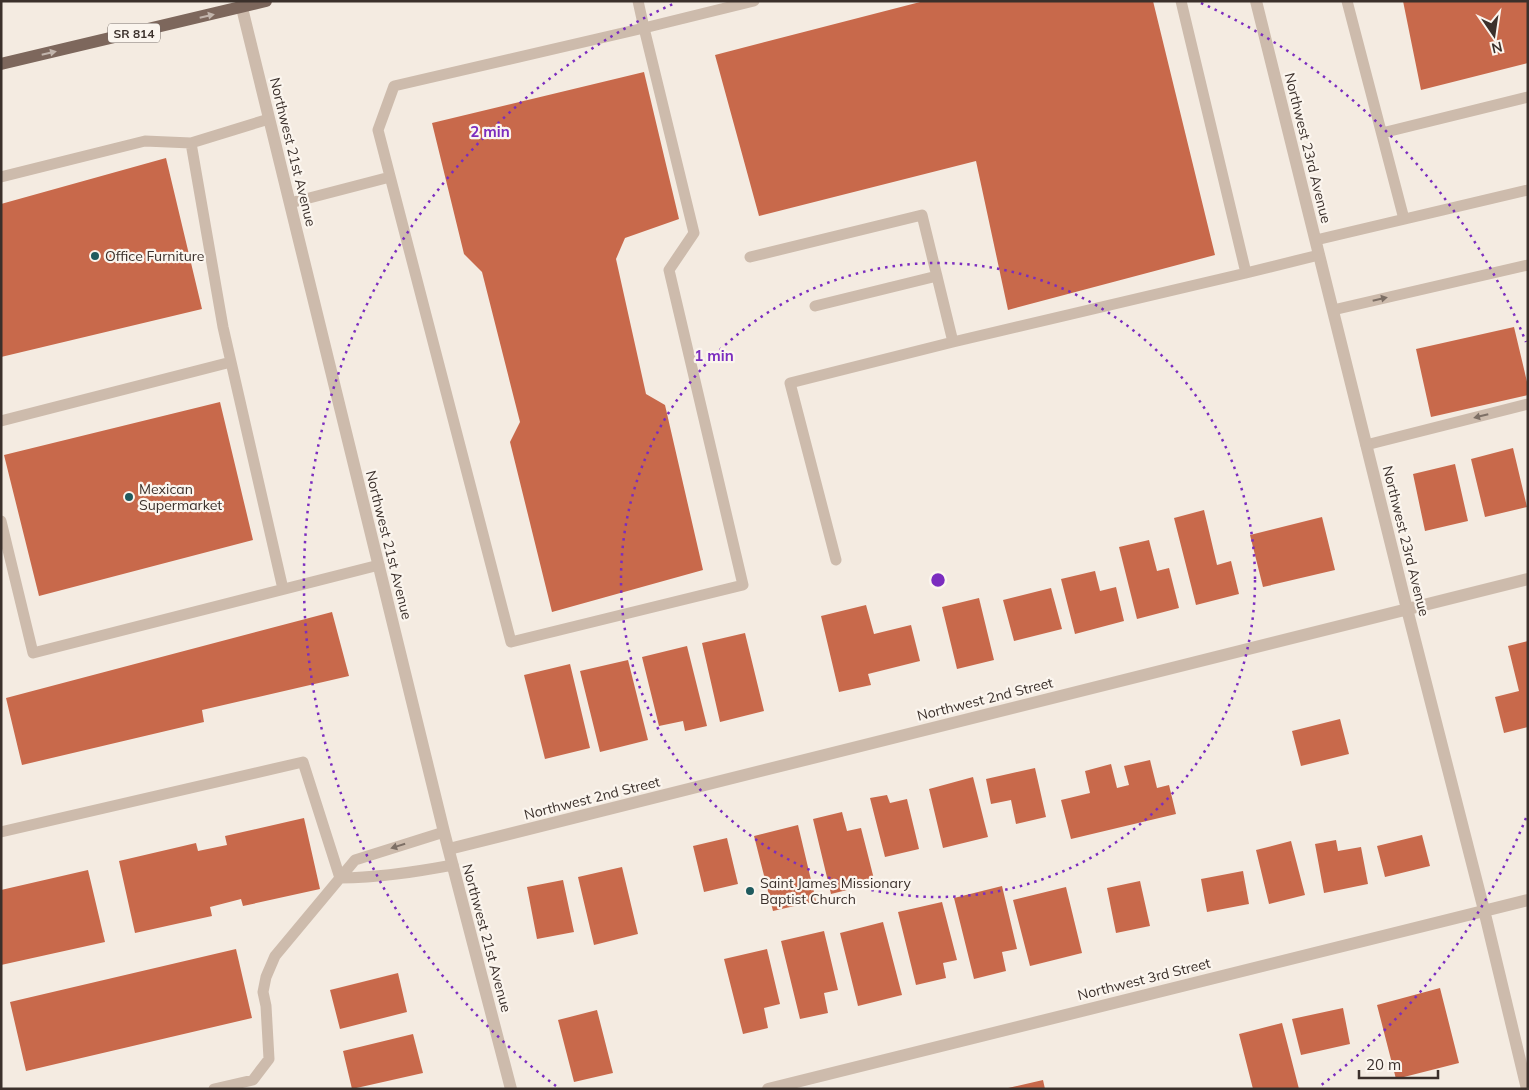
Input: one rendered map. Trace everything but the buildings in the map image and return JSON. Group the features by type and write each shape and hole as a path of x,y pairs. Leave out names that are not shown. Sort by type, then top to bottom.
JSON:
{"main road":[{"name":"SR 814","path":"1,64 241,3 266,1"}],"street":[{"name":"Northwest 23rd Avenue","path":"1256,1 1366,446 1484,910 1527,1089"},
{"name":"Northwest 21st Avenue","path":"241,3 444,832 511,1089"},
{"name":"Northwest 2nd Street","path":"449,849 1528,579"},
{"name":"Northwest 3rd Street","path":"768,1089 1528,900"}],"lane":[{"path":"638,1 644,28 694,233 669,270 743,585 511,642 378,130 394,86 644,28 754,1"},
{"path":"1181,1 1246,272"},
{"path":"1347,1 1404,219"},
{"path":"1382,133 1528,97"},
{"path":"1,177 145,141 191,143 269,119"},
{"path":"191,143 223,327 283,589"},
{"path":"290,204 390,177"},
{"path":"1316,240 1528,190"},
{"path":"750,257 922,215 954,342"},
{"path":"836,560 790,383 1319,255"},
{"path":"1333,310 1528,265"},
{"path":"815,306 937,276"},
{"path":"1,421 231,362"},
{"path":"1366,446 1528,404"},
{"path":"1,521 33,653 379,565"},
{"path":"1,832 303,762 340,878"},
{"path":"214,1089 253,1080 269,1059 266,1006 263,992 266,977 275,956 355,860 444,832"},
{"path":"340,878 363,878 409,873 453,865"}],"place":[{"name":"Office Furniture","path":"95,256"},
{"name":"Mexican Supermarket","path":"129,497"},
{"name":"Saint James Missionary Baptist Church","path":"750,891"}]}
